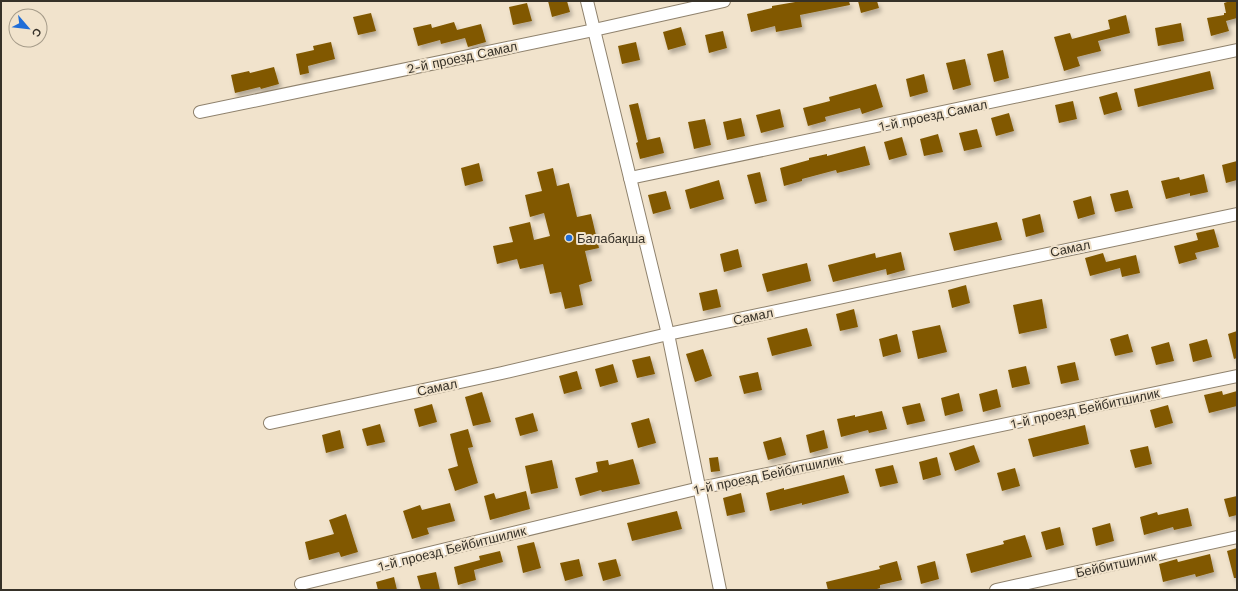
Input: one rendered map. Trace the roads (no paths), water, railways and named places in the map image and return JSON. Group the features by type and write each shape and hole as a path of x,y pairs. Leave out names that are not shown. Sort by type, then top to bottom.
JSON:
{"street":[{"path":"588,1 668,334 720,590"},
{"name":"2-й проезд Самал","path":"200,112 594,30 724,1"},
{"name":"1-й проезд Самал","path":"630,178 1237,50"},
{"name":"Самал","path":"270,423 502,373 668,334 1237,214"},
{"name":"1-й проезд Бейбитшилик","path":"301,584 700,488 1237,376"},
{"name":"Бейбитшилик","path":"996,590 1237,537"}],"place":[{"name":"Балабақша","path":"569,238"}]}
